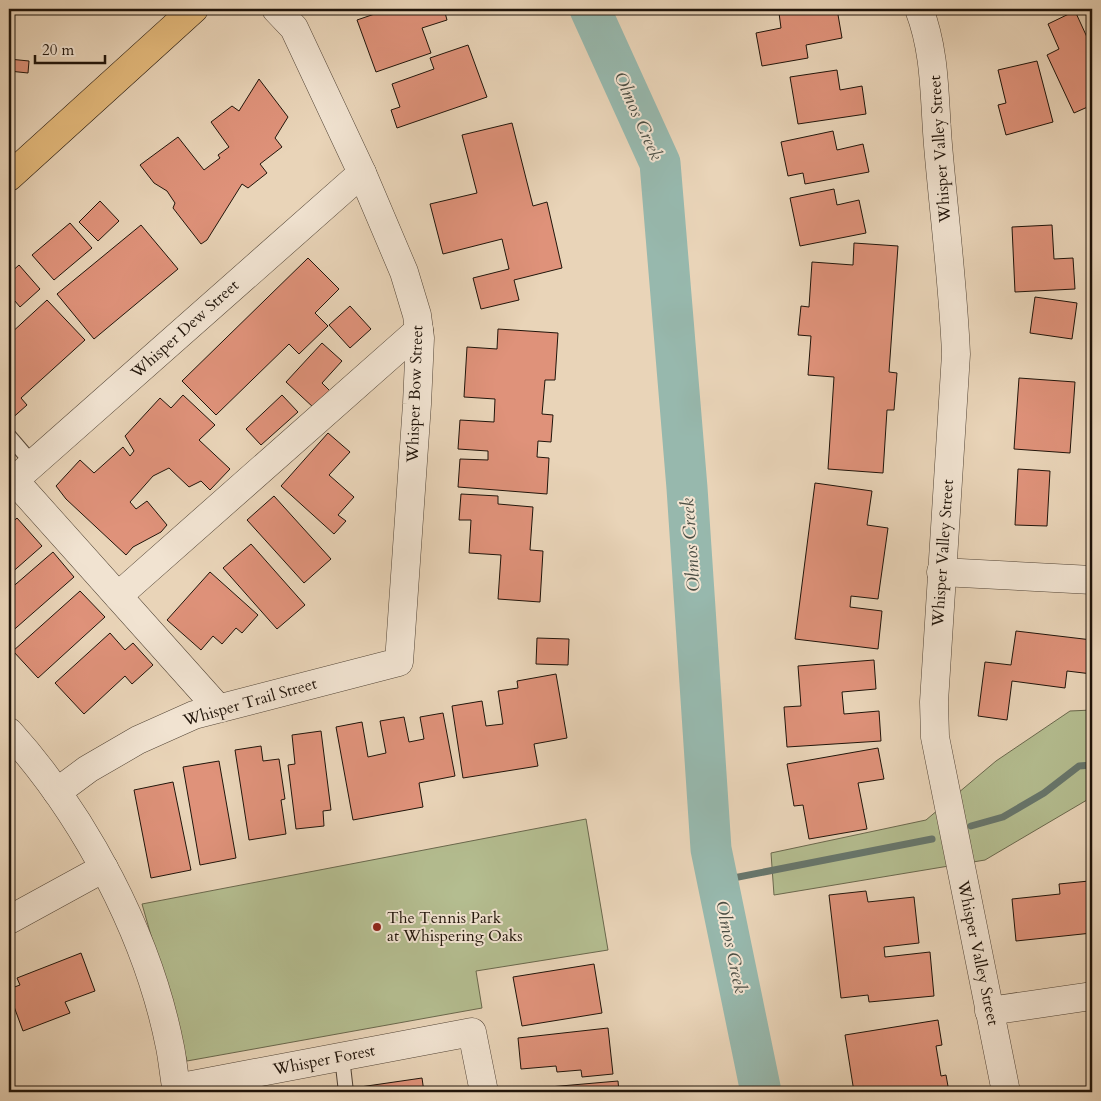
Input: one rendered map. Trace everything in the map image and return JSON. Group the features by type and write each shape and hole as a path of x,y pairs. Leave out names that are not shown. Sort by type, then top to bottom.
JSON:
{"main road":[{"path":"9,177 181,13"}],"street":[{"name":"Whisper Bow Street","path":"276,9 294,28 362,173 406,279 419,330 417,404 399,662"},
{"name":"Whisper Valley Street","path":"924,10 934,70 938,143 954,311 956,354 941,572 934,702 935,737 1006,1092"},
{"name":"Whisper Dew Street","path":"19,476 362,173"},
{"path":"118,596 419,330"},
{"path":"19,476 118,596 218,708"},
{"path":"941,572 1092,580"},
{"name":"Whisper Trail Street","path":"56,792 88,769 138,740 194,715 399,662"},
{"path":"9,732 56,792 104,868 126,912 148,969 170,1046 176,1090"},
{"path":"9,920 104,868"},
{"path":"990,1011 1092,996"},
{"name":"Whisper Forest","path":"176,1090 472,1032 484,1092"}],"lane":[{"path":"9,436 19,476"},
{"path":"342,1057 346,1092"}],"green space":[{"path":"1092,710 1092,797 985,860 774,895 771,853 926,820 996,761 1070,711"},
{"name":"The Tennis Park at Whispering Oaks","path":"586,819 608,950 476,971 482,1008 187,1061 142,904"}],"building":[{"path":"389,9 444,9 447,20 422,28 431,53 376,72 357,20"},
{"path":"803,9 837,9 842,38 806,45 808,58 762,66 756,33 781,28 779,13"},
{"path":"1075,11 1092,48 1092,105 1074,113 1047,55 1059,49 1048,24"},
{"path":"468,45 487,97 397,128 391,110 400,107 392,84 434,69 430,58"},
{"path":"9,59 29,61 28,73 9,71"},
{"path":"1037,61 1053,122 1006,135 998,105 1006,103 998,70"},
{"path":"837,70 840,90 862,86 866,114 798,124 790,77"},
{"path":"259,79 288,117 275,138 282,147 260,164 267,173 248,188 242,184 207,240 201,244 173,208 175,203 167,191 154,183 140,165 178,137 204,170 220,158 218,155 229,147 211,122 232,106 239,111"},
{"path":"512,123 533,206 547,202 562,268 514,280 519,300 481,309 473,278 509,269 502,239 443,254 430,204 477,193 462,135"},
{"path":"833,131 837,150 863,144 869,172 805,184 803,173 788,176 781,142"},
{"path":"834,189 837,205 859,200 866,233 800,246 790,198"},
{"path":"100,201 119,221 98,241 79,222"},
{"path":"70,223 92,248 54,280 32,255"},
{"path":"141,225 178,269 94,339 57,294"},
{"path":"1052,225 1054,259 1073,258 1075,289 1015,292 1012,227"},
{"path":"854,243 898,246 889,372 897,373 894,410 887,410 883,473 828,469 834,377 808,375 811,336 798,335 801,306 809,307 812,262 853,265"},
{"path":"308,258 339,289 315,313 328,326 299,354 289,344 216,415 182,381"},
{"path":"19,265 40,289 20,307 9,294 9,274"},
{"path":"1035,297 1077,303 1072,339 1030,333"},
{"path":"47,300 85,340 21,398 27,405 9,421 9,335"},
{"path":"350,306 371,329 350,348 329,325"},
{"path":"498,329 558,333 555,380 545,380 542,414 553,415 551,442 538,441 537,457 549,458 547,494 458,487 460,459 488,460 488,451 458,449 460,420 494,422 495,399 464,397 467,347 497,349"},
{"path":"322,343 342,361 322,383 330,391 314,408 286,382"},
{"path":"1019,378 1075,382 1070,453 1014,449"},
{"path":"183,395 215,425 199,440 230,469 210,490 201,481 189,487 169,468 153,476 130,502 136,509 147,501 167,525 161,532 133,547 126,555 66,499 56,486 80,460 94,473 123,447 130,456 134,451 125,436 160,398 171,408"},
{"path":"282,395 298,412 261,445 246,429"},
{"path":"328,433 350,452 329,475 354,497 338,515 346,521 334,534 281,486"},
{"path":"1018,469 1050,471 1047,526 1015,525"},
{"path":"815,483 872,491 867,525 888,528 878,599 851,596 850,607 882,611 878,649 795,639"},
{"path":"461,494 498,496 498,504 533,507 530,550 543,551 540,602 498,599 501,555 469,553 471,520 459,520"},
{"path":"274,496 331,559 304,583 247,520"},
{"path":"17,518 42,546 9,575 9,525"},
{"path":"251,544 305,605 277,629 223,568"},
{"path":"53,552 74,577 9,634 9,590"},
{"path":"210,572 258,615 242,633 236,628 222,644 213,636 201,650 167,620"},
{"path":"80,591 105,617 38,678 13,651"},
{"path":"1016,631 1092,640 1092,674 1067,671 1065,688 1012,681 1007,720 978,716 985,662 1011,665"},
{"path":"110,633 125,650 133,643 153,665 132,684 125,676 84,714 55,683"},
{"path":"537,638 569,639 568,665 536,664"},
{"path":"874,660 876,689 842,692 844,714 879,711 881,741 787,747 784,707 801,706 798,666"},
{"path":"556,674 567,738 534,744 538,766 463,778 452,706 482,701 486,726 503,724 498,691 518,688 517,681"},
{"path":"443,713 455,776 419,783 423,807 353,820 336,727 362,722 368,757 386,753 380,721 404,717 409,742 424,739 420,717"},
{"path":"321,731 331,810 323,811 324,826 296,829 288,765 295,764 292,735"},
{"path":"261,746 263,761 279,759 285,799 281,800 286,834 249,840 235,750"},
{"path":"878,748 884,779 858,783 867,829 809,839 803,805 794,806 787,764"},
{"path":"219,761 236,858 200,865 183,767"},
{"path":"173,782 191,870 151,878 134,790"},
{"path":"1089,881 1092,933 1016,941 1012,899 1060,894 1059,884"},
{"path":"866,891 868,902 914,897 919,943 884,947 885,957 930,952 934,996 869,1002 868,995 841,998 829,895"},
{"path":"81,953 95,991 65,1002 70,1013 23,1031 9,993 9,989 20,985 17,978"},
{"path":"594,964 602,1013 522,1026 513,977"},
{"path":"938,1020 942,1045 936,1046 941,1076 946,1075 949,1092 854,1092 845,1035"},
{"path":"608,1028 613,1074 582,1077 581,1070 557,1072 556,1066 521,1069 518,1038"},
{"path":"422,1078 424,1092 360,1092 360,1087"},
{"path":"618,1081 619,1092 526,1092 526,1089"}],"waterway":[{"name":"Olmos Creek","path":"590,9 660,163 687,488 711,849 761,1092"},
{"path":"971,826 1003,817 1044,793 1079,766 1092,765"},
{"path":"718,881 932,839"}],"place":[{"name":"The Tennis Park at Whispering Oaks","path":"377,927"}]}
